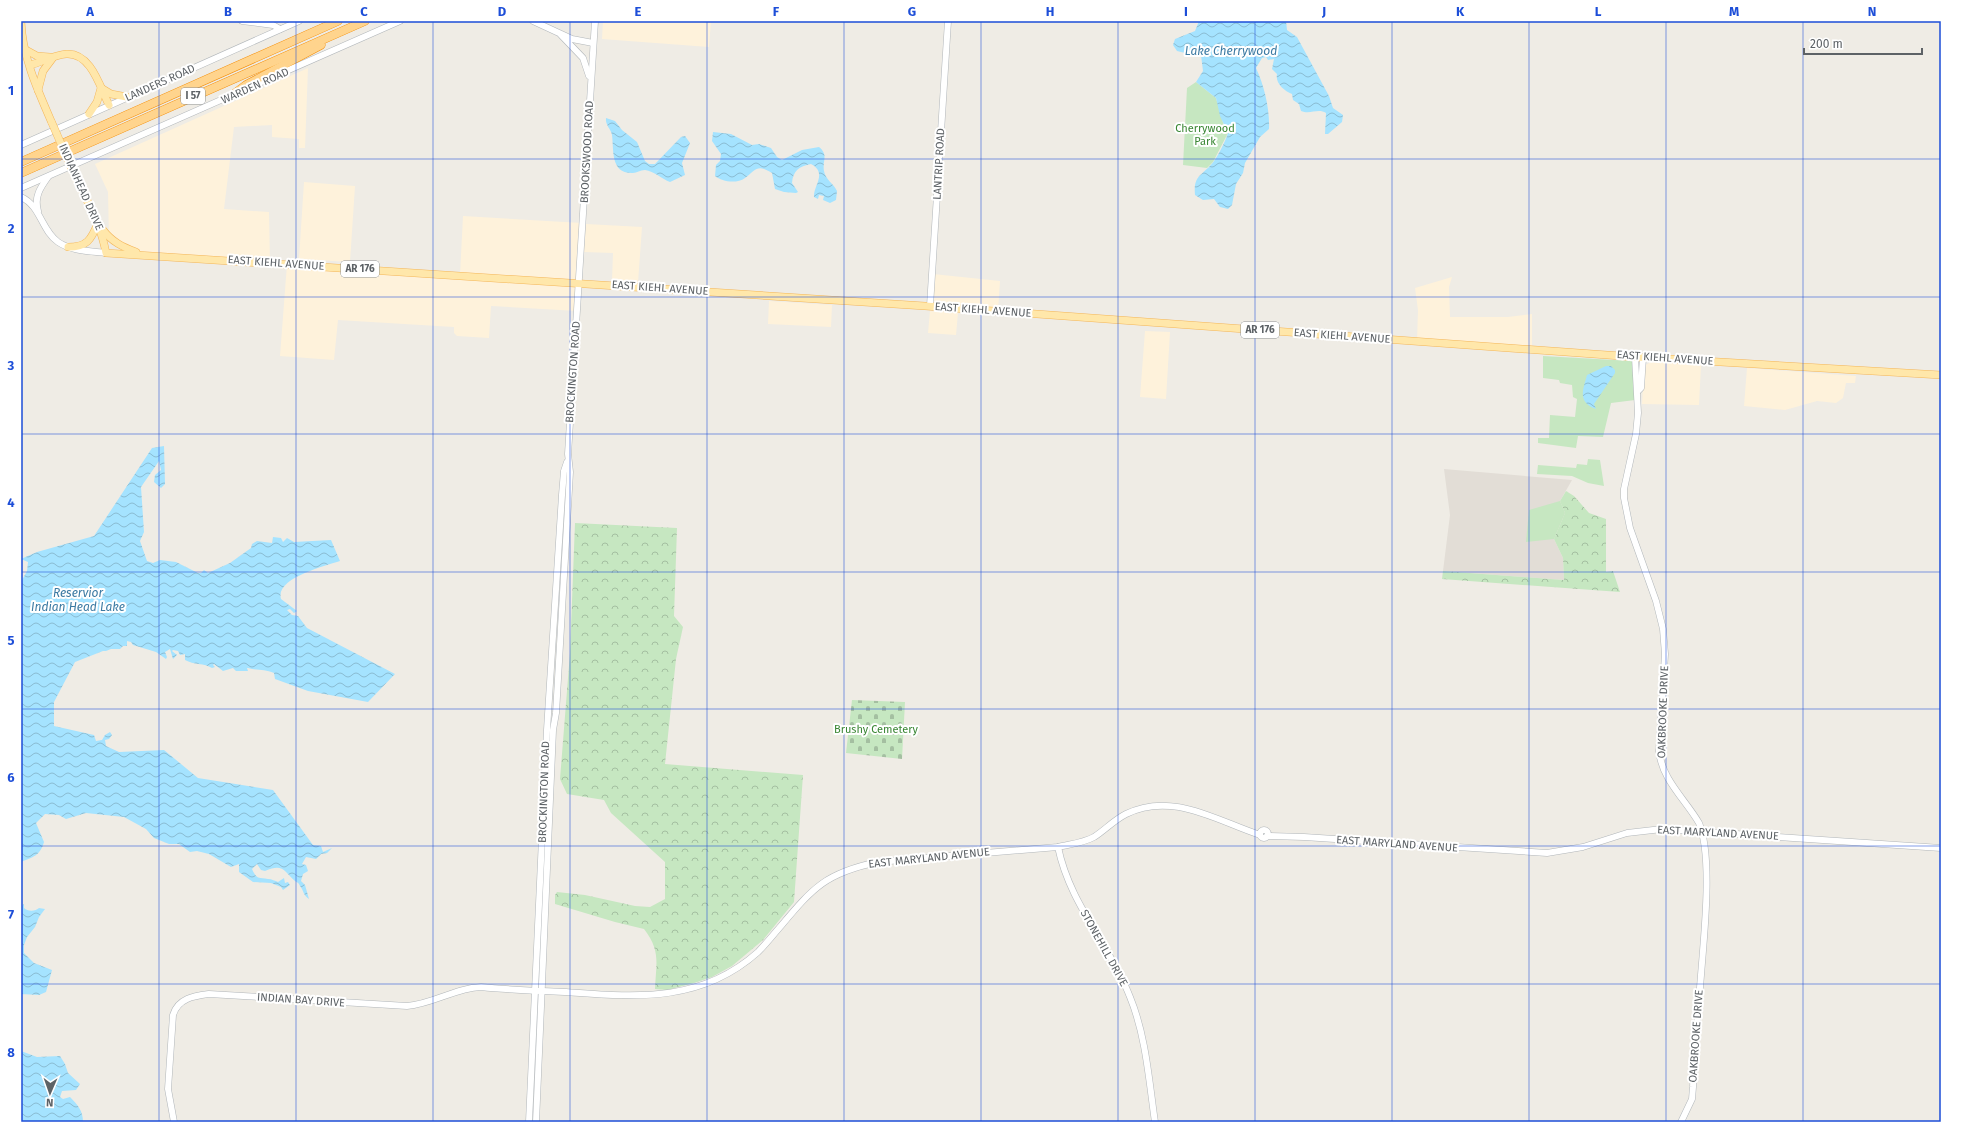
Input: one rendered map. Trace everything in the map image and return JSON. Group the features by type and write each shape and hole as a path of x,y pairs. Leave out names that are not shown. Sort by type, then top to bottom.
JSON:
{"highway":[{"name":"I 57","path":"21,162 338,21"},
{"name":"I 57","path":"21,173 364,22"},
{"path":"230,97 246,85 364,22"}],"main road":[{"name":"INDIANHEAD DRIVE","path":"21,21 21,29 26,50 38,90 75,176 98,223 106,253"},
{"path":"21,29 27,21"},
{"path":"26,50 37,56 54,58"},
{"path":"30,65 65,54 71,54 83,59 92,70 109,105"},
{"path":"38,90 43,71 54,58"},
{"path":"101,88 111,94 127,97"},
{"path":"89,114 97,102 101,88"},
{"path":"68,246 77,247 92,238 98,223"},
{"path":"98,223 109,238 141,254"},
{"name":"EAST KIEHL AVENUE","path":"106,253 578,282 1635,357 1941,375"}],"street":[{"path":"242,21 264,23 273,25 280,29"},
{"name":"LANDERS ROAD","path":"21,145 299,21"},
{"name":"WARDEN ROAD","path":"21,188 400,21"},
{"path":"533,21 572,39 593,44"},
{"name":"BROOKSWOOD ROAD","path":"578,282 595,21"},
{"name":"LANTRIP ROAD","path":"930,306 948,21"},
{"path":"560,34 583,58 588,69 590,87"},
{"name":"EAST KIEHL AVENUE","path":"40,216 37,199 39,188 48,176"},
{"name":"EAST KIEHL AVENUE","path":"21,197 31,203 48,232 58,242 68,246 106,253"},
{"name":"BROCKINGTON ROAD","path":"536,1122 538,991 547,730 562,495 564,471 568,462 578,282"},
{"name":"OAKBROOKE DRIVE","path":"1635,357 1636,387 1638,391 1636,434 1624,489 1624,498 1630,528 1656,601 1663,629 1665,654 1659,751 1661,763 1665,774 1695,816 1702,831 1706,884 1692,1099 1681,1122"},
{"name":"OAKBROOKE DRIVE","path":"1638,391 1641,388 1643,357"},
{"name":"EAST MARYLAND AVENUE","path":"538,991 638,996 661,995 688,990 724,975 748,960 766,944 808,894 823,882 853,867 878,862 1058,847 1082,842 1094,837 1125,814 1140,808 1162,804 1183,807 1250,831 1260,833 1265,829 1268,834 1282,836 1547,853 1565,851 1642,830 1668,829 1941,848"},
{"name":"STONEHILL DRIVE","path":"1058,847 1068,882 1119,971 1131,998 1148,1072 1155,1122"},
{"name":"INDIAN BAY DRIVE","path":"174,1122 168,1088 173,1015 177,1006 186,999 209,994 407,1006 420,1004 472,987 538,991"},
{"name":"BROCKINGTON ROAD","path":"529,1122 538,991"}],"shaded area":[{"path":"603,21 711,21 709,47 602,39"},
{"path":"308,68 305,148 299,148 299,139 272,137 272,125 234,127 224,209 269,212 270,263 141,254 109,238 108,192 95,164"},
{"path":"304,182 355,186 350,262 299,259"},
{"path":"463,216 582,223 577,311 491,306 489,338 457,336 454,333 454,327 338,320 334,360 280,356 287,264 460,275"},
{"path":"586,224 642,227 638,283 612,281 613,253 584,252"},
{"path":"933,274 1000,281 998,311 930,306"},
{"path":"1452,277 1449,287 1450,317 1508,317 1532,314 1532,349 1417,341 1418,310 1415,288"},
{"path":"769,301 832,305 831,327 768,324"},
{"path":"930,311 958,313 956,335 928,333"},
{"path":"1145,331 1170,332 1166,399 1140,397"},
{"path":"1652,361 1701,365 1699,405 1642,404 1644,370 1646,365"},
{"path":"1747,368 1856,376 1855,383 1846,383 1843,398 1836,403 1817,401 1785,410 1744,406"},
{"path":"1444,469 1572,480 1560,501 1565,513 1554,539 1563,558 1564,580 1443,571 1450,515"}],"green space":[{"name":"Cherrywood Park","path":"1196,82 1216,98 1224,126 1228,133 1213,162 1207,168 1183,165 1187,88"},
{"path":"1543,356 1632,361 1635,400 1611,403 1603,437 1578,436 1576,448 1538,443 1538,438 1549,438 1550,415 1575,417 1577,399 1573,397 1572,385 1560,383 1559,380 1543,378"},
{"path":"1588,459 1600,460 1604,486 1588,483 1572,476 1537,474 1538,465 1576,468 1577,464 1587,465"},
{"path":"1566,491 1574,496 1589,513 1606,519 1606,572 1613,571 1620,592 1442,579 1443,571 1564,580 1563,558 1554,539 1565,513 1560,501"},
{"path":"1560,501 1565,513 1554,539 1526,542 1529,510"},
{"path":"575,523 677,528 674,616 683,627 676,659 665,764 803,775 794,902 763,940 732,966 712,977 667,990 655,989 655,951 653,944 644,929 555,904 555,895 557,892 585,895 635,906 650,907 665,899 665,862 611,813 604,800 567,794 560,779 570,653"},
{"name":"Brushy Cemetery","path":"852,700 905,702 902,759 846,753"}],"water":[{"name":"Lake Cherrywood","path":"1199,21 1286,21 1287,30 1297,37 1329,96 1333,108 1343,115 1342,122 1328,134 1325,134 1326,113 1320,111 1301,111 1299,104 1293,100 1292,94 1283,89 1277,80 1277,74 1272,69 1274,59 1268,60 1266,57 1262,58 1256,68 1266,97 1269,113 1269,129 1260,137 1245,163 1243,173 1236,184 1232,205 1228,209 1220,207 1214,199 1203,200 1195,195 1197,179 1216,158 1228,133 1220,116 1216,98 1196,82 1203,71 1201,55 1193,55 1177,51 1173,45 1175,39 1195,31"},
{"path":"606,118 615,121 622,130 637,142 645,161 649,164 655,164 681,137 685,136 690,143 682,163 685,175 670,182 655,173 645,170 633,173 620,170 613,154 612,135 606,123"},
{"path":"713,132 731,134 752,145 759,144 771,148 777,157 782,160 802,150 819,147 824,153 825,174 837,191 836,200 830,203 823,200 824,196 819,195 818,199 814,197 819,175 816,168 811,164 803,166 795,172 792,183 798,192 796,193 784,192 775,189 772,173 760,168 742,180 734,182 718,178 715,176 716,165 720,161 721,154 712,141"},
{"path":"1606,366 1611,366 1615,370 1615,373 1594,404 1596,409 1586,403 1583,395 1584,386 1587,375"},
{"name":"Reservior Indian Head Lake","path":"164,446 165,484 161,488 154,482 155,475 161,470 159,461 141,487 144,532 140,541 147,561 153,563 160,560 176,562 198,573 201,573 204,570 208,573 230,563 251,548 252,544 257,541 272,543 273,537 281,538 283,542 287,538 294,542 331,540 340,561 313,570 293,579 281,592 281,599 297,611 294,613 290,609 287,610 292,615 298,616 307,628 395,674 368,702 308,691 275,679 274,673 268,671 247,668 248,671 236,671 233,668 223,671 214,664 213,665 215,667 212,668 206,665 188,662 185,660 185,654 180,655 178,651 173,650 172,651 177,655 173,659 170,649 165,652 167,657 166,659 156,652 133,645 131,642 127,641 127,646 123,646 120,649 103,651 75,662 54,702 54,726 94,735 96,741 102,740 105,735 110,732 112,735 109,739 105,740 106,746 119,752 164,750 198,778 273,790 313,845 321,846 323,852 332,848 327,853 321,854 316,859 306,857 302,864 306,865 308,871 303,874 301,881 305,885 309,899 299,883 283,869 276,868 265,871 261,870 257,864 252,869 258,877 271,879 278,882 284,878 285,883 288,882 290,885 283,890 281,887 271,883 253,882 239,872 239,864 231,867 209,854 197,851 190,852 179,844 169,844 154,838 146,829 124,817 86,813 66,819 59,815 45,814 36,823 44,842 42,847 36,855 21,862 21,582 27,571 28,562 21,559 37,552 94,536 152,448"},
{"path":"24,904 24,908 30,911 39,908 45,909 39,917 35,927 27,937 24,945 24,953 34,963 52,970 46,992 39,995 21,994 21,907"},
{"path":"21,1051 37,1057 60,1056 68,1073 80,1084 76,1090 62,1091 60,1097 63,1099 70,1097 73,1100 81,1111 83,1122 21,1122"}]}
